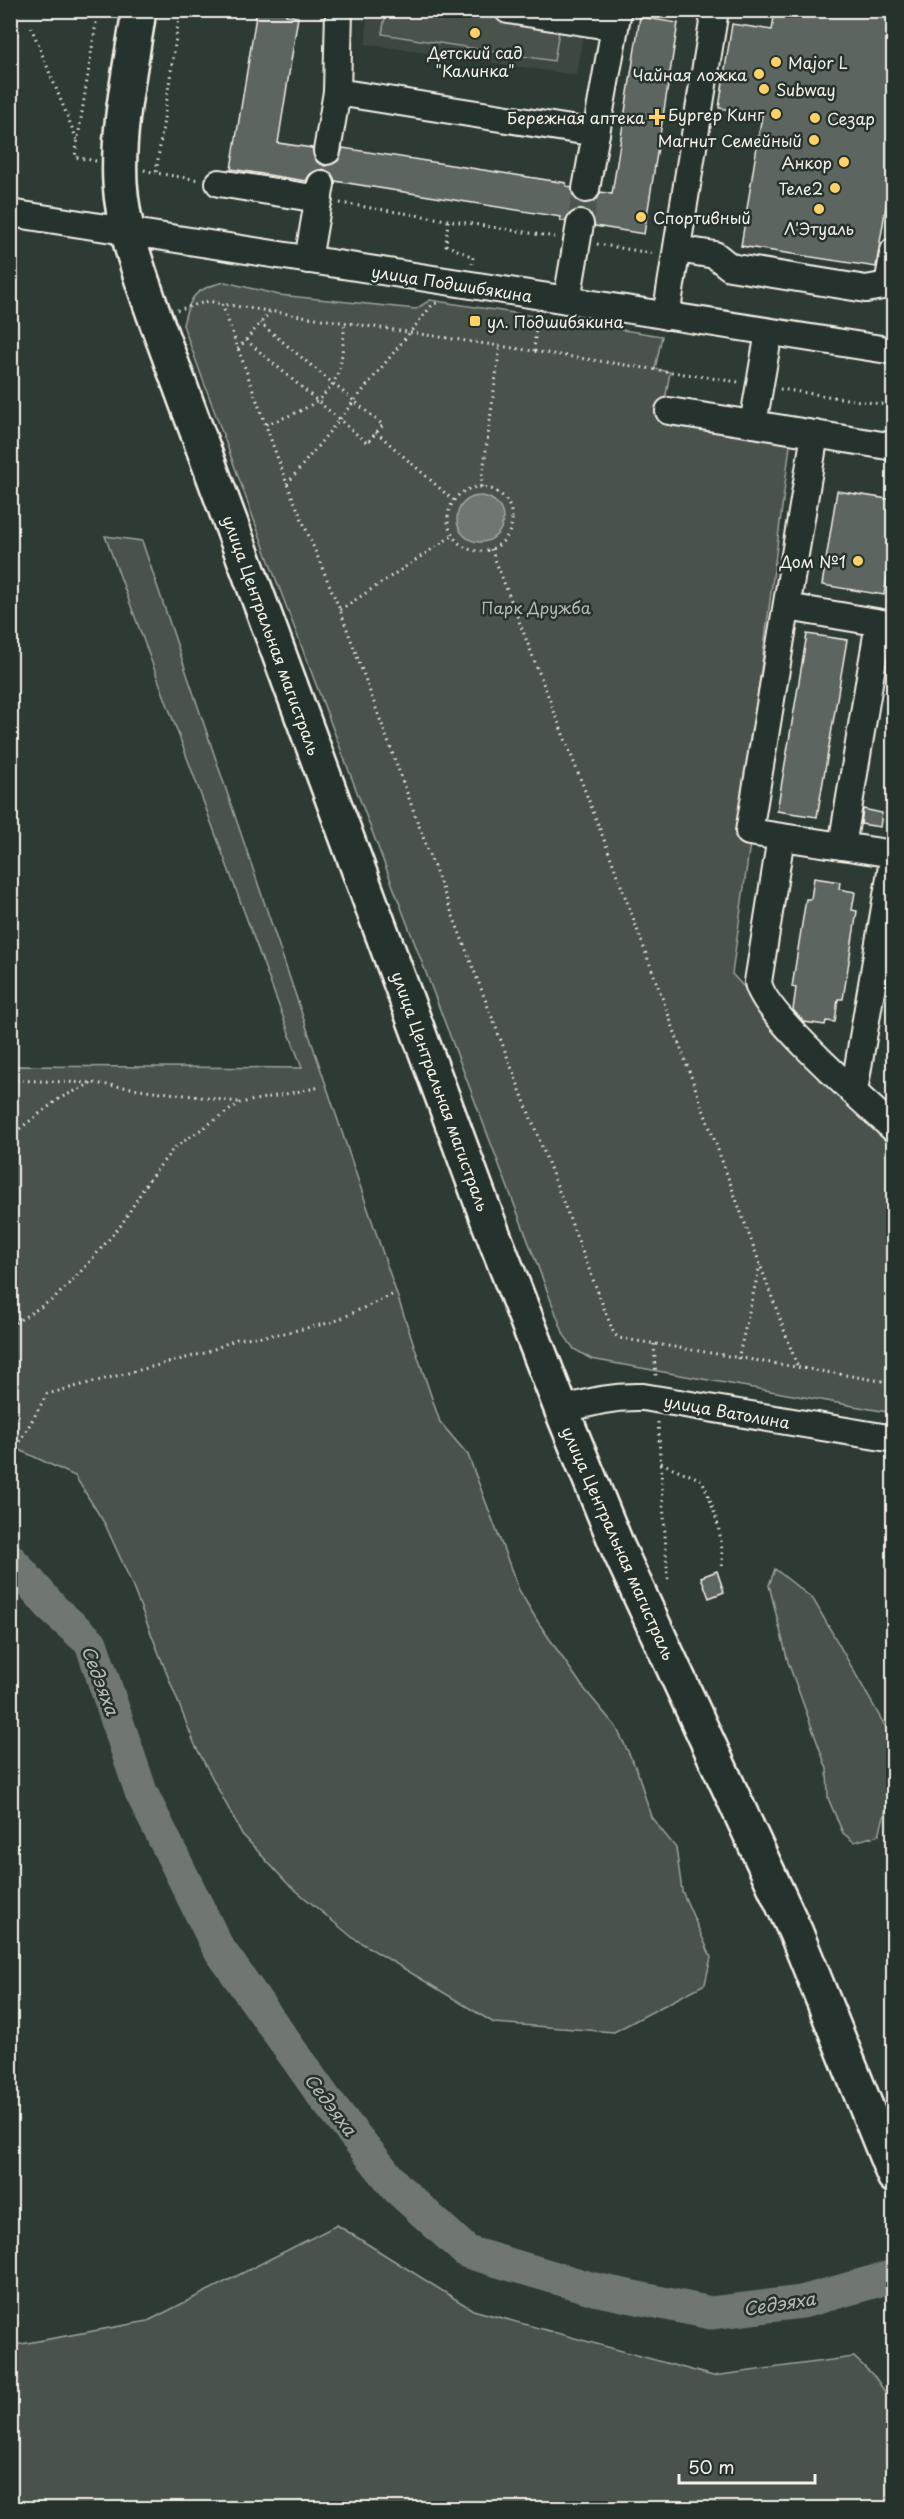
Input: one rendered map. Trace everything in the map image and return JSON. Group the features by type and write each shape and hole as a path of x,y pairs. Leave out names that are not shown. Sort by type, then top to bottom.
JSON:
{"main road":[{"name":"улица Центральная магистраль","path":"139,10 122,125 120,165 128,232 154,315 490,1226 562,1411 618,1548 796,1933 894,2176"}],"street":[{"path":"327,151 337,92 339,10"},
{"path":"508,10 616,19 586,189"},
{"path":"666,316 715,10"},
{"path":"337,92 596,133"},
{"path":"219,183 320,192 308,260"},
{"name":"улица Подшибякина","path":"10,213 894,351"},
{"path":"567,300 578,232"},
{"path":"676,253 716,255 730,267 866,289 892,271"},
{"path":"753,424 769,332"},
{"path":"669,411 894,447"},
{"path":"814,434 749,832 894,854 886,948 854,1091"},
{"path":"787,607 886,624 842,846"},
{"path":"781,837 758,982 759,991 803,1044 894,1129"},
{"name":"улица Ватолина","path":"562,1411 589,1401 616,1396 657,1399 894,1439"}],"path":[{"path":"180,10 156,173 219,183"},
{"path":"32,27 78,142"},
{"path":"320,192 448,221 578,232 676,253"},
{"path":"448,221 446,245 473,257 470,285"},
{"path":"154,315 209,301 894,406"},
{"path":"287,484 434,304 445,302"},
{"path":"222,304 287,484 340,610 438,875 614,1334 619,1338 738,1359 894,1383"},
{"path":"238,350 270,312"},
{"path":"246,340 367,443 383,425 260,323"},
{"path":"266,425 308,409 332,384 339,370 345,323"},
{"path":"481,486 500,346"},
{"path":"376,432 453,500"},
{"path":"481,486 498,492 504,498 511,514 509,531 505,539 491,549 469,549 452,536 448,514 453,500 466,490 481,486"},
{"path":"340,610 452,536"},
{"path":"491,549 608,850 798,1368"},
{"path":"10,1080 93,1083 240,1103 321,1087"},
{"path":"10,1136 60,1098 93,1083"},
{"path":"10,1326 56,1298 87,1265 122,1224 148,1181 174,1148 240,1103"},
{"path":"738,1359 760,1263"},
{"path":"17,1447 47,1394 205,1353 237,1339 280,1334 333,1322 394,1294"},
{"path":"654,1344 668,1582"},
{"path":"661,1463 702,1480 714,1506 721,1536 722,1570"}],"shaded area":[{"name":"Детский сад \"Калинка\"","path":"367,11 587,11 576,75 366,44"},
{"path":"480,496 496,503 503,519 496,535 480,542 464,535 457,519 464,503"}],"green space":[{"path":"386,11 467,11 560,25 554,61 382,34"},
{"name":"Парк Дружба","path":"225,282 279,295 416,309 430,300 662,336 655,369 670,372 663,412 792,430 739,840 750,843 732,974 893,1148 893,1413 591,1359 574,1349 564,1335 269,561 183,325 188,307 195,295 207,287"},
{"path":"105,536 142,541 440,1422 468,1455 519,1590 582,1686 616,1727 637,1770 651,1817 676,1848 682,1891 711,1957 705,1984 614,2032 494,2023 353,1938 287,1883 242,1834 195,1745 128,1575 105,1524 75,1476 11,1446 11,1066 302,1068"},
{"path":"775,1569 813,1599 893,1740 893,1794 888,1801 879,1835 854,1842 843,1833 828,1798 827,1769 788,1662 769,1585"},
{"path":"337,2225 473,2310 713,2376 854,2357 875,2377 893,2404 893,2508 11,2508 11,2346 148,2321"}],"building":[{"path":"257,10 287,10 286,15 298,17 278,143 312,148 317,162 325,166 338,161 343,148 566,183 566,186 571,187 576,200 584,204 597,199 601,192 612,194 640,17 678,23 644,234 595,226 590,213 582,209 569,214 565,221 560,221 561,217 335,181 331,173 323,169 310,174 306,181 231,169"},
{"path":"775,10 875,10 894,13 894,156 876,267 741,246 762,115 719,108 732,24 772,30"},
{"name":"Дом №1","path":"837,491 894,500 894,536 884,595 822,585"},
{"path":"807,634 847,640 817,817 777,811"},
{"path":"863,809 882,813 880,827 861,824"},
{"path":"814,878 840,882 839,889 855,892 852,910 857,911 843,999 838,999 835,1022 826,1021 825,1025 804,1022 793,1010 796,988 792,987 806,899 811,899"},
{"path":"717,1571 724,1592 709,1598 701,1577"}],"waterway":[{"name":"Седэяха","path":"10,1559 54,1610 91,1643 141,1792 217,1946 326,2100 397,2188 467,2252 594,2289 711,2313 802,2302 894,2276"}],"tunnel":[{"path":"580,224 586,189"}],"place":[{"name":"Детский сад \"Калинка\"","path":"475,33"},
{"name":"Major L","path":"776,62"},
{"name":"Чайная ложка","path":"759,74"},
{"name":"Subway","path":"764,89"},
{"name":"Бургер Кинг","path":"776,114"},
{"name":"Бережная аптека","path":"657,117"},
{"name":"Сезар","path":"815,118"},
{"name":"Магнит Семейный","path":"814,140"},
{"name":"Анкор","path":"844,162"},
{"name":"Теле2","path":"835,188"},
{"name":"Л'Этуаль","path":"819,209"},
{"name":"Спортивный","path":"641,217"},
{"name":"ул. Подшибякина","path":"475,321"},
{"name":"Дом №1","path":"858,561"}]}
